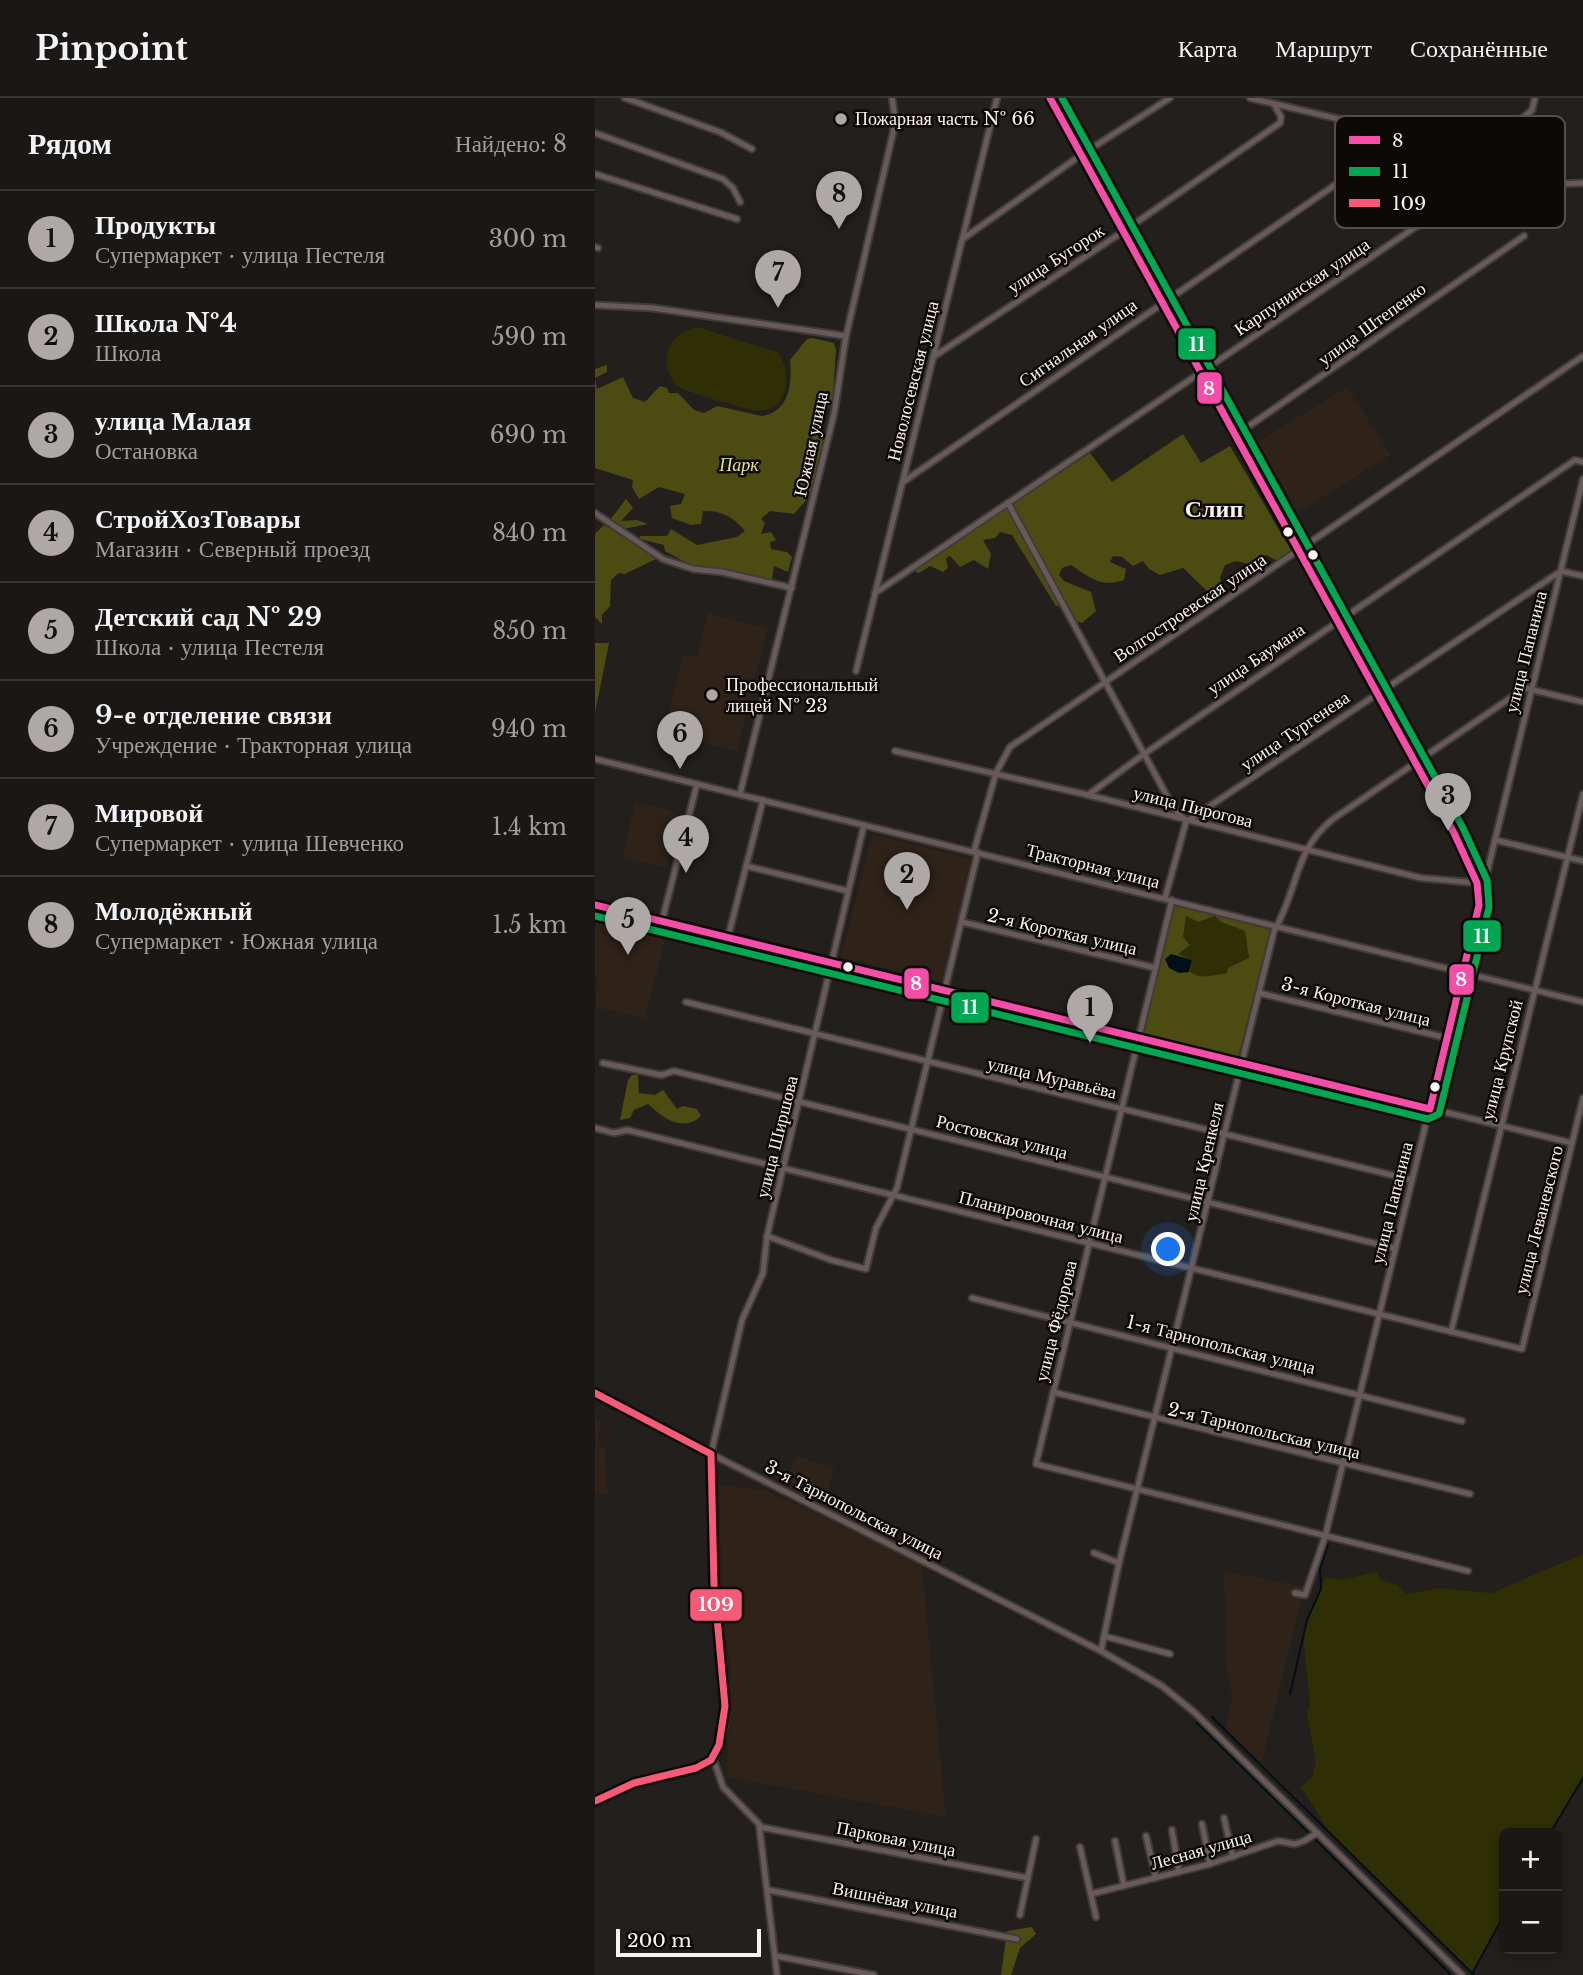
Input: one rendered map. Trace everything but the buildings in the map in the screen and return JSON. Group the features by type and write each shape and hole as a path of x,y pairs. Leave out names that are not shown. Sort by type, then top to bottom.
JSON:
{"main road":[{"name":"3-я Тарнопольская улица","path":"595,1393 711,1454"},
{"path":"595,1801 634,1783 696,1768 713,1758 722,1730 724,1684 715,1605 711,1454"}],"street":[{"path":"625,98 720,132 753,149"},
{"name":"Южная улица","path":"740,794 834,414 846,336 893,133 895,117 892,98"},
{"name":"Новолосевская улица","path":"856,671 997,98"},
{"path":"1051,98 1416,764 1459,835 1477,883 1479,905"},
{"path":"963,239 1081,155 1170,98"},
{"path":"1250,98 1335,118"},
{"name":"Карпунинская улица","path":"1525,116 1532,110 1535,98"},
{"name":"улица Бугорок","path":"933,357 1124,232 1280,123 1280,113 1274,104"},
{"path":"595,133 723,179 733,188 740,202"},
{"path":"595,174 737,219"},
{"path":"1565,183 1583,183"},
{"name":"Сигнальная улица","path":"903,482 1335,185"},
{"name":"Карпунинская улица","path":"875,593 1415,228"},
{"name":"улица Штепенко","path":"1236,435 1524,236"},
{"path":"595,305 653,308 846,336"},
{"name":"Волгостроевская улица","path":"767,1236 831,1260 866,1269 876,1228 893,1195 911,1130 996,773 1010,747 1583,356"},
{"name":"улица Баумана","path":"1089,795 1144,754 1575,460 1583,462"},
{"name":"улица Папанина","path":"1294,1593 1305,1595 1325,1536 1583,479"},
{"path":"1008,503 1174,809 1186,822 1164,898"},
{"path":"595,513 663,559 693,569 722,572 792,587"},
{"path":"1560,571 1583,576"},
{"name":"улица Тургенева","path":"1186,822 1560,571"},
{"name":"улица Кренкеля","path":"1101,1651 1119,1563 1259,993 1278,925 1304,852 1309,848 1314,834 1333,819 1525,688 1531,689"},
{"path":"1531,689 1583,702"},
{"name":"улица Пирогова","path":"895,751 1089,795 1186,822 1309,848 1421,878 1484,882"},
{"name":"Тракторная улица","path":"595,759 1583,1002"},
{"path":"662,921 697,784"},
{"name":"улица Крупской","path":"1451,1332 1583,794"},
{"path":"728,937 762,800"},
{"name":"улица Ширшова","path":"711,1454 742,1320 764,1273 767,1236 864,825"},
{"path":"1495,840 1583,861"},
{"path":"745,866 848,891"},
{"name":"улица Фёдорова","path":"1139,1489 1036,1464 1172,900"},
{"path":"595,905 1572,1143"},
{"name":"2-я Короткая улица","path":"962,922 1156,968"},
{"name":"3-я Короткая улица","path":"1259,993 1447,1038"},
{"name":"улица Муравьёва","path":"686,1002 1412,1180"},
{"name":"Ростовская улица","path":"603,1063 660,1075 674,1071 1394,1248"},
{"name":"улица Леваневского","path":"1522,1349 1583,1098"},
{"name":"Планировочная улица","path":"595,1128 614,1133 627,1130 1522,1349"},
{"name":"1-я Тарнопольская улица","path":"972,1298 1462,1421"},
{"name":"2-я Тарнопольская улица","path":"1053,1392 1470,1494"},
{"name":"3-я Тарнопольская улица","path":"711,1454 1101,1651 1177,1698 1462,1975"},
{"path":"1139,1489 1468,1571"},
{"path":"1094,1553 1119,1563"},
{"path":"1104,1636 1170,1654"},
{"path":"713,1758 723,1787 759,1826 777,1975"},
{"path":"1224,1818 1233,1857"},
{"path":"1202,1824 1210,1864"},
{"name":"Парковая улица","path":"759,1826 1028,1878"},
{"path":"1172,1830 1179,1872"},
{"name":"Лесная улица","path":"1091,1894 1210,1864 1278,1841 1304,1841 1317,1833"},
{"path":"1146,1836 1156,1878"},
{"path":"1020,1915 1036,1839"},
{"path":"1115,1841 1124,1885"},
{"path":"1080,1847 1097,1917"},
{"name":"Вишнёвая улица","path":"768,1890 1017,1939"},
{"path":"776,1956 874,1975"}],"shaded area":[{"path":"697,327 777,352 787,378 783,397 777,404 769,409 753,410 677,385 668,369 669,349 677,336"},
{"path":"1347,387 1391,455 1288,519 1248,448"},
{"name":"Профессиональный лицей № 23","path":"708,613 768,628 737,751 664,732 683,654 697,657"},
{"path":"635,802 679,813 666,868 622,858"},
{"path":"872,834 968,858 971,862 943,982 841,957"},
{"path":"595,915 667,933 645,1019 595,1007 598,978 595,977"},
{"path":"1186,916 1198,922 1215,916 1221,922 1245,931 1249,958 1213,977 1197,976 1189,972 1192,960 1177,954 1190,946 1183,937 1183,919"},
{"path":"1171,954 1192,960 1189,972 1179,973 1169,968 1165,959"},
{"path":"595,1414 602,1426 598,1428 600,1446 605,1449 608,1494 595,1495"},
{"path":"797,1456 835,1469 825,1495 857,1508 851,1520 783,1485"},
{"path":"719,1484 768,1491 922,1564 946,1817 727,1777 731,1668 722,1617"},
{"path":"1583,1554 1583,1778 1553,1828 1499,1828 1499,1924 1472,1973 1329,1832 1301,1787 1313,1776 1316,1760 1307,1714 1310,1703 1303,1634 1325,1577 1344,1580 1376,1572 1381,1580 1396,1584 1407,1594 1438,1588 1491,1593"},
{"path":"1224,1571 1305,1587 1262,1761 1253,1759 1225,1728 1232,1697 1226,1663"}],"green space":[{"name":"Парк","path":"807,339 834,343 836,349 833,398 820,423 823,439 810,496 794,514 770,511 761,519 765,523 761,534 771,532 776,540 770,542 771,549 787,552 792,557 788,572 774,566 772,579 764,579 694,567 665,551 664,545 640,539 640,536 667,536 671,529 697,545 737,537 745,531 732,518 716,512 703,511 701,524 691,525 672,518 670,506 681,504 685,494 659,487 639,499 632,487 633,480 595,468 595,378 597,389 623,377 633,398 645,402 660,386 667,388 669,393 678,393 694,410 704,413 717,406 762,416 778,409 784,403 789,387 790,360"},
{"path":"607,365 607,372 595,378 595,369"},
{"path":"1183,434 1201,463 1230,446 1292,552 1278,561 1266,555 1252,565 1236,561 1225,565 1220,578 1224,589 1214,604 1208,603 1208,592 1183,568 1160,575 1149,569 1143,561 1133,566 1122,557 1113,556 1110,562 1126,569 1124,580 1103,582 1090,578 1071,565 1062,568 1059,575 1064,581 1091,592 1096,611 1082,623 1074,620 1064,605 1056,606 1012,535 1000,532 995,538 983,540 991,554 988,569 974,560 960,567 950,556 946,558 948,568 943,572 930,566 919,573 912,570 1090,453 1112,482"},
{"path":"626,499 633,508 621,521 637,520 648,524 623,529 610,520"},
{"path":"604,525 658,558 625,574 619,573 611,580 610,606 602,615 602,624 595,617 595,534"},
{"path":"595,643 609,643 595,713"},
{"path":"1177,904 1270,930 1238,1058 1144,1035 1173,906","holes":["1186,916 1198,922 1215,916 1221,922 1245,931 1249,958 1228,968 1227,973 1203,976 1190,972 1192,960 1178,954 1190,945 1183,937"]},
{"path":"632,1075 638,1075 639,1093 655,1095 663,1090 677,1109 683,1106 697,1109 701,1116 687,1123 673,1122 648,1104 634,1110 630,1118 620,1120 628,1080"},
{"path":"1032,1927 1036,1934 1020,1948 1011,1975 1001,1975 1007,1931"}],"waterway":[{"path":"1290,1694 1307,1620 1321,1589 1320,1569 1328,1544"},
{"path":"1212,1717 1474,1975"},
{"path":"1196,1722 1309,1833"},
{"path":"1553,1828 1583,1778"},
{"path":"1315,1839 1451,1975"},
{"path":"1473,1972 1499,1924"}],"transit line":[{"name":"8","path":"595,905 1430,1109 1479,905 1477,883 1454,833 1050,98"},
{"name":"11","path":"595,916 1428,1119 1439,1114 1489,907 1487,880 1463,828 1062,98"},
{"name":"109","path":"595,1393 711,1454 714,1584 725,1706 719,1745 711,1760 696,1768 634,1783 595,1801"}],"place":[{"name":"Пожарная часть № 66","path":"841,119"},
{"name":"Молодёжный","path":"839,229"},
{"name":"Мировой","path":"778,308"},
{"name":"Профессиональный лицей № 23","path":"712,695"},
{"name":"9-е отделение связи","path":"680,769"},
{"name":"улица Малая","path":"1448,831"},
{"name":"СтройХозТовары","path":"686,873"},
{"name":"Школа №4","path":"907,910"},
{"name":"Детский сад № 29","path":"628,955"},
{"name":"Продукты","path":"1090,1043"}],"district":[{"name":"Слип","path":"1214,508"}]}
